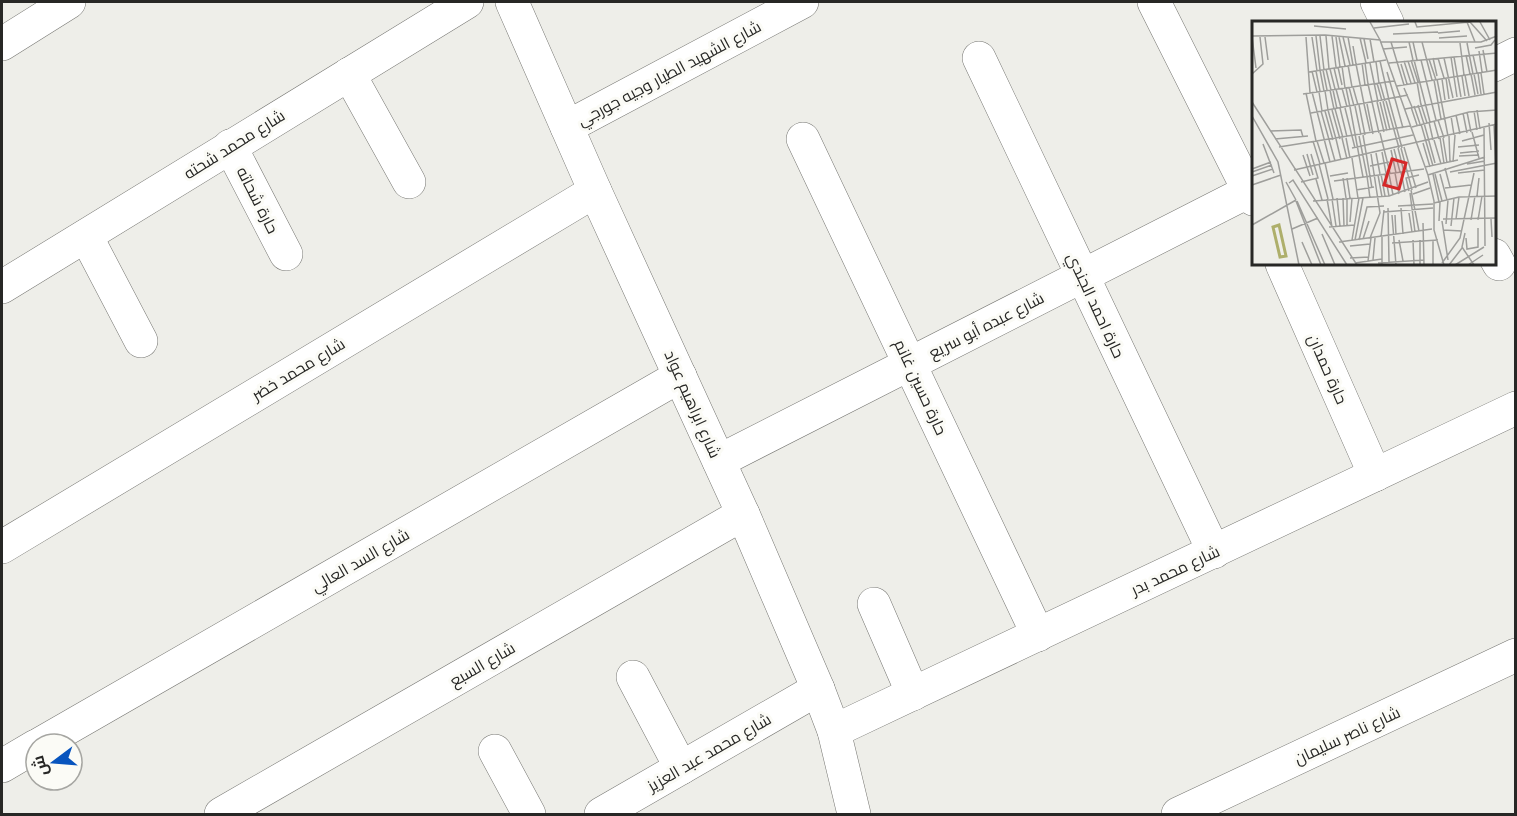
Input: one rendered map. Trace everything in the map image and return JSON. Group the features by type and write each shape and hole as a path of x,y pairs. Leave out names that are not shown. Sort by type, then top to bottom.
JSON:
{"street":[{"path":"2,44 69,2"},
{"name":"شارع محمد شحته","path":"2,287 467,2"},
{"name":"شارع ابراهيم عواد","path":"512,2 595,191 719,461 818,689 834,731 854,814"},
{"name":"شارع الشهيد الطيار وجيه جورجي","path":"567,127 802,2"},
{"path":"1154,2 1252,193"},
{"path":"1377,2 1386,21"},
{"path":"1496,64 1515,54"},
{"name":"حارة احمد الجندي","path":"979,58 1214,552"},
{"path":"349,74 409,182"},
{"name":"حارة حسين غانم","path":"803,139 1038,634"},
{"name":"حارة شحاته","path":"230,146 286,254"},
{"name":"شارع محمد خضر","path":"2,547 595,191"},
{"name":"شارع عبده أبو سريع","path":"719,461 1252,193"},
{"path":"86,236 141,341"},
{"name":"حارة حمدان","path":"1283,266 1375,475"},
{"name":"شارع السد العالي","path":"61,732 680,376"},
{"name":"شارع محمد بدر","path":"834,731 1515,408"},
{"name":"شارع السبع","path":"221,814 742,514"},
{"path":"874,604 913,694"},
{"name":"شارع ناصر سليمان","path":"1178,814 1515,655"},
{"path":"633,677 681,768"},
{"name":"شارع محمد عبد العزيز","path":"601,814 818,689"},
{"path":"495,751 529,814"},
{"path":"2,766 24,753"}]}
